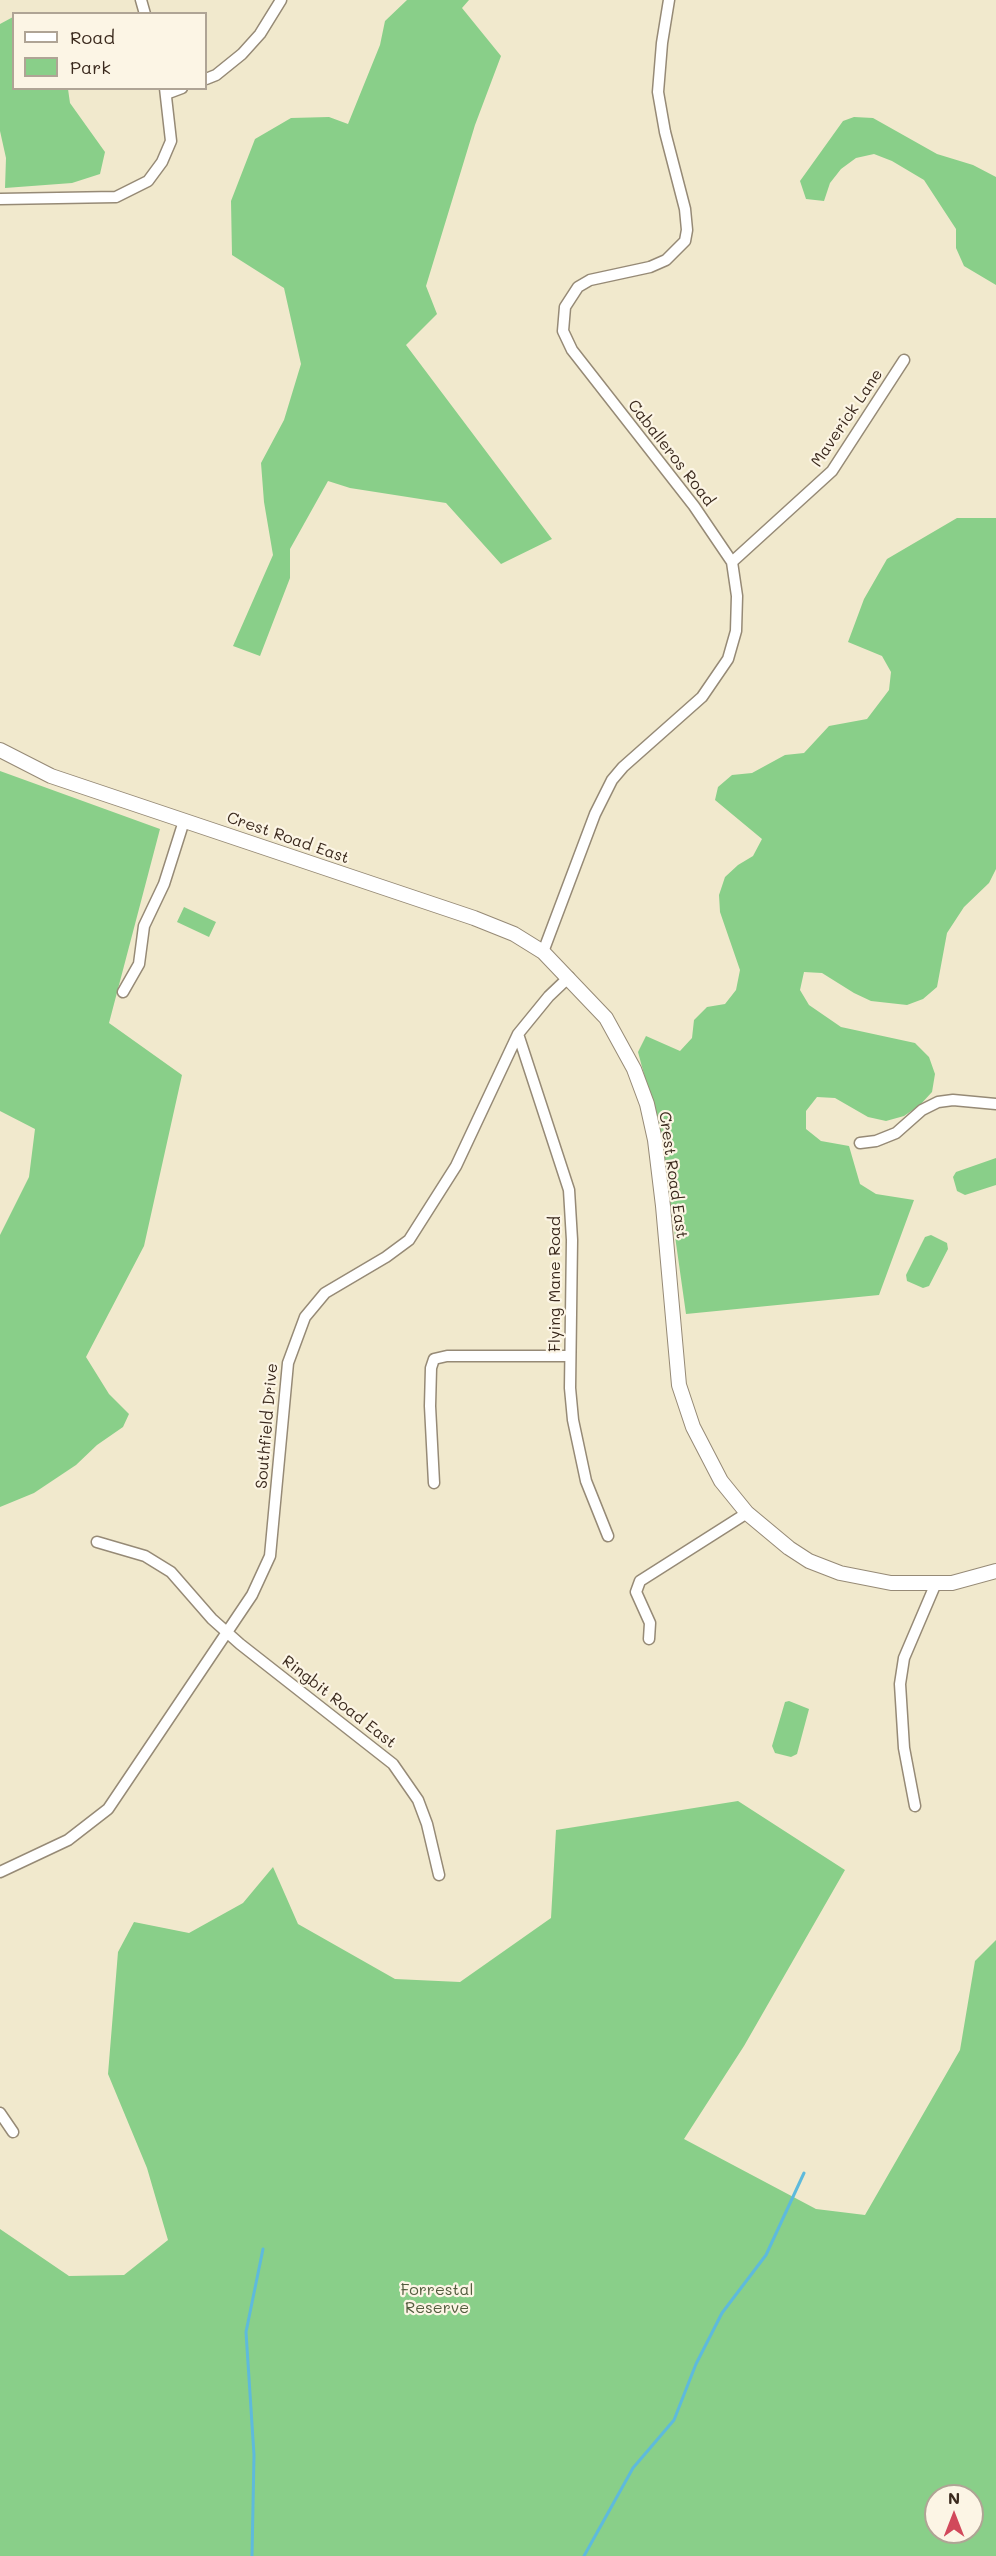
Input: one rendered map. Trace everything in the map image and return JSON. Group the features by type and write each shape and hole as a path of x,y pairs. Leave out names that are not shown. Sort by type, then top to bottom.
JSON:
{"street":[{"path":"207,79 216,75 242,54 260,34 281,0"},
{"name":"Caballeros Road","path":"543,952 595,814 612,780 629,761 702,697 728,659 736,631 737,596 732,562 694,506 572,350 562,318 565,307 578,287 590,280 650,267 666,260 685,241 685,209 658,92 662,43 669,0"},
{"path":"0,199 116,197 148,181 162,162 171,141 166,92"},
{"name":"Maverick Lane","path":"732,562 832,471 904,360"},
{"name":"Crest Road East","path":"0,750 51,776 474,918 514,934 543,952 606,1018 634,1069 647,1104 655,1140 663,1206 679,1385 693,1428 721,1481 747,1513 789,1548 809,1561 840,1573 891,1583 952,1583 996,1571"},
{"path":"123,992 139,964 144,926 164,884 184,821"},
{"name":"Southfield Drive","path":"0,1872 68,1840 108,1809 228,1633 263,1575 270,1556 286,1371 297,1332 305,1317 325,1293 386,1257 409,1240 456,1166 518,1034 549,996 569,977"},
{"name":"Flying Mane Road","path":"518,1034 569,1190 572,1240 571,1398 586,1481 608,1536"},
{"path":"860,1143 876,1141 896,1133 922,1110 938,1102 953,1100 996,1104"},
{"path":"434,1483 430,1406 431,1368 434,1359 447,1356 570,1356"},
{"path":"648,1639 650,1623 636,1592 640,1581 747,1513"},
{"name":"Ringbit Road East","path":"97,1542 145,1556 159,1563 177,1578 228,1633 393,1764 418,1800 427,1824 439,1875"},
{"path":"915,1806 904,1748 900,1684 904,1658 936,1583"},
{"path":"0,2113 13,2132"}],"green space":[{"path":"407,0 469,0 462,8 501,56 475,125 426,286 437,314 406,345 552,539 501,564 446,503 350,488 328,481 290,549 290,578 260,656 233,646 273,555 264,502 261,463 284,420 301,364 284,288 232,255 231,201 255,139 291,118 329,117 348,124 380,45 385,21"},
{"path":"12,18 12,90 68,90 70,103 105,152 100,174 72,183 5,188 6,158 0,131 0,24"},
{"path":"854,117 873,118 937,154 973,165 996,177 996,285 964,266 956,248 956,229 924,180 892,161 874,154 856,158 841,169 830,183 824,201 806,199 800,181 843,121"},
{"path":"957,518 996,518 996,869 989,883 964,907 947,933 937,987 923,999 907,1005 871,1001 822,973 804,972 800,990 809,1005 841,1027 915,1043 929,1057 935,1074 932,1092 920,1105 904,1116 886,1121 868,1117 835,1098 817,1097 806,1111 806,1129 821,1141 849,1146 860,1184 876,1194 914,1200 879,1295 686,1314 661,1137 638,1052 646,1036 680,1051 692,1038 694,1020 707,1007 725,1004 736,990 740,970 720,912 719,895 725,877 738,865 753,856 762,839 715,800 718,787 732,775 752,773 785,755 804,753 829,726 867,719 889,690 891,672 882,656 848,642 864,599 887,559"},
{"path":"0,771 160,829 109,1023 182,1075 144,1246 86,1357 109,1394 129,1414 123,1427 97,1445 76,1465 34,1493 0,1507 0,1235 29,1177 35,1129 0,1111"},
{"path":"184,907 216,922 209,937 177,922"},
{"path":"996,1158 996,1185 965,1195 957,1191 953,1177 956,1172"},
{"path":"931,1235 947,1243 948,1249 929,1286 923,1288 907,1281 906,1275 925,1237"},
{"path":"789,1701 809,1709 797,1754 791,1757 775,1753 772,1746 785,1702"},
{"name":"Forrestal Reserve","path":"738,1801 845,1870 744,2046 684,2139 816,2209 865,2215 960,2050 975,1961 996,1940 996,2556 0,2556 0,2229 69,2276 124,2275 168,2240 147,2168 108,2074 118,1952 134,1922 189,1933 243,1903 273,1867 298,1924 395,1979 460,1982 551,1918 556,1830"}],"waterway":[{"path":"584,2556 633,2468 674,2420 696,2364 722,2313 766,2255 804,2173"},
{"path":"252,2556 254,2455 246,2332 263,2249"}]}
